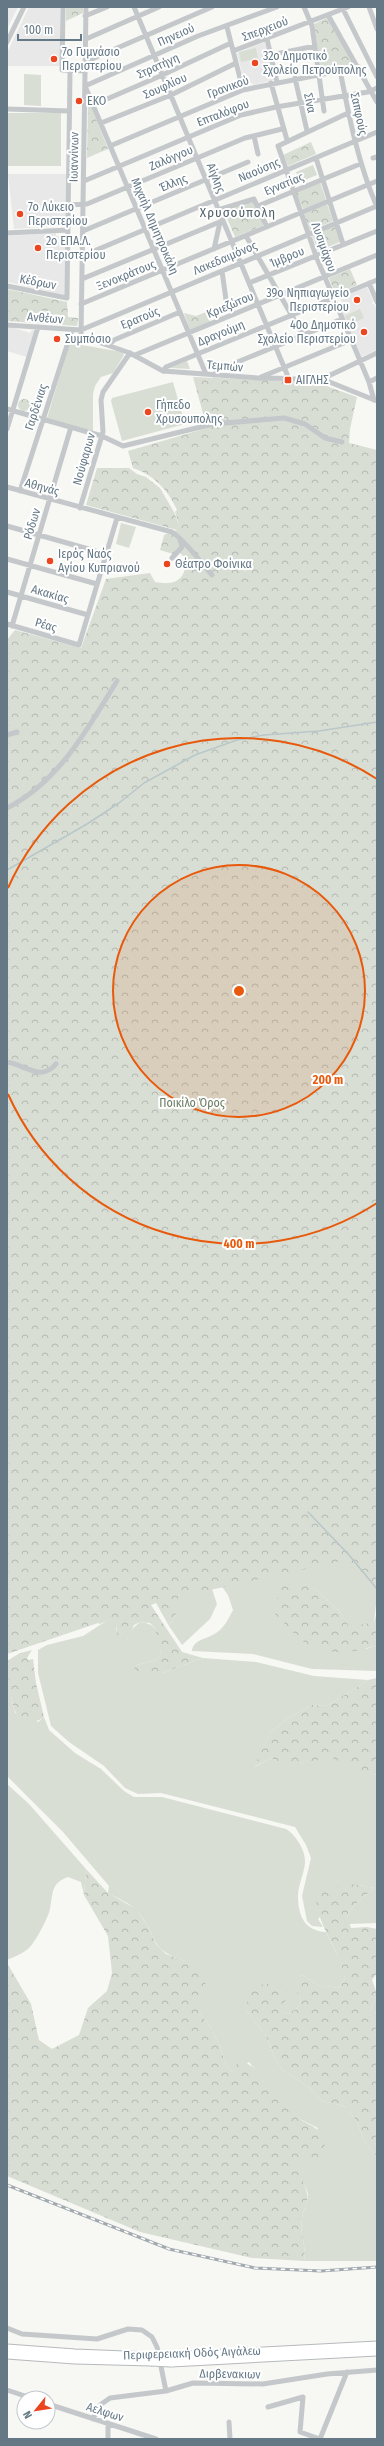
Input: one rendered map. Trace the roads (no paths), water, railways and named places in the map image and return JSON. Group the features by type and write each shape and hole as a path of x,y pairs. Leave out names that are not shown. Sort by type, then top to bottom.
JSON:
{"highway":[{"name":"Περιφερειακή Οδός Αιγάλεω","path":"170,2359 377,2345"},
{"name":"Περιφερειακή Οδός Αιγάλεω","path":"7,2348 151,2359"},
{"name":"Περιφερειακή Οδός Αιγάλεω","path":"7,2355 75,2360 170,2359 377,2352"}],"street":[{"path":"7,42 24,7"},
{"path":"63,7 62,70 85,71"},
{"name":"Ιωαννίνων","path":"81,330 86,7"},
{"path":"85,16 107,7"},
{"name":"Αίγλης","path":"134,7 197,158 221,221 249,283 289,379"},
{"path":"86,39 159,7"},
{"path":"85,62 212,7"},
{"name":"Πηνειού","path":"85,86 198,36 227,27 277,7"},
{"path":"304,7 310,22 315,46 324,111"},
{"path":"369,7 377,29"},
{"path":"346,8 377,77"},
{"name":"Σπερχειού","path":"233,51 346,8"},
{"path":"328,15 359,67 375,89 377,102"},
{"path":"227,27 243,90"},
{"path":"267,38 271,55 276,107 286,140 348,113"},
{"name":"Στρατήγη","path":"93,105 231,43"},
{"path":"271,55 315,46"},
{"name":"Σουφλίου","path":"101,123 171,95 236,63"},
{"name":"Γρανικού","path":"110,146 243,90 318,73 359,67"},
{"path":"7,233 68,230 70,70"},
{"name":"Σαπφούς","path":"340,70 354,142 360,164 377,206"},
{"name":"Σίνα","path":"296,78 307,131"},
{"name":"Μιχαήλ Δημητροκάλη","path":"85,86 206,374"},
{"name":"Επταλόφου","path":"84,181 241,115 321,98 375,89"},
{"path":"7,109 70,111"},
{"name":"Ζαλόγγου","path":"68,206 83,204 254,136 282,129"},
{"name":"Ναούσης","path":"82,256 377,132"},
{"path":"254,136 258,154"},
{"name":"Λυσιμάχου","path":"286,140 279,144 293,191 316,256 360,360 375,400"},
{"path":"316,158 343,244"},
{"name":"Έλλης","path":"83,231 248,162"},
{"name":"Εγνατίας","path":"218,210 252,199 258,206 360,164"},
{"name":"Ξενοκράτους","path":"81,304 377,181"},
{"path":"258,206 267,227"},
{"name":"Λακεδαιμόνος","path":"81,330 377,206"},
{"path":"214,249 221,221"},
{"path":"82,279 221,221"},
{"name":"Κέδρων","path":"7,286 67,298 68,230"},
{"name":"Ίμβρου","path":"249,283 377,231"},
{"path":"246,236 303,335"},
{"name":"Κριεζώτου","path":"135,355 377,255"},
{"path":"222,271 227,307"},
{"name":"Δραγούμη","path":"163,371 166,367 377,280"},
{"path":"369,283 377,302"},
{"name":"Ερατούς","path":"109,345 114,340 180,312"},
{"path":"214,375 218,370 342,319"},
{"name":"Ανθέων","path":"7,325 81,330"},
{"path":"7,429 10,410 38,327"},
{"name":"Γαρδένιας","path":"20,491 72,330"},
{"name":"Τεμπών","path":"81,330 83,337 130,352 163,371 258,378 322,379 375,400"},
{"path":"258,378 351,340"},
{"name":"Νούφαρων","path":"80,508 102,436 100,400 103,392 130,352"},
{"path":"322,379 377,353"},
{"path":"369,382 377,378"},
{"path":"10,410 102,436 123,446 213,424 284,418 304,424 325,438 342,442"},
{"name":"Ρόδων","path":"9,625 21,596 71,427"},
{"name":"Αθηνάς","path":"7,487 172,532 180,539"},
{"path":"88,615 117,518"},
{"path":"7,526 106,554"},
{"path":"180,539 182,547 190,551 212,575"},
{"path":"180,539 187,542 190,551"},
{"path":"172,558 182,547"},
{"path":"7,559 97,584"},
{"name":"Ακακίας","path":"7,592 88,615"},
{"name":"Ρέας","path":"9,625 79,645 88,615"},
{"path":"7,808 30,796 76,747 117,681"},
{"path":"7,735 17,732"},
{"path":"7,1062 39,1073 51,1070 56,1064"},
{"path":"7,2328 22,2334 98,2339 128,2329 142,2330 152,2337 157,2348 166,2391"},
{"name":"Διρβενακιων","path":"93,2418 100,2405 110,2398 166,2391 200,2382 262,2384 347,2372 377,2370"},
{"path":"268,2407 303,2397 300,2432 320,2439 347,2372"},
{"name":"Αελφων","path":"56,2406 156,2439"},
{"path":"229,2422 230,2439"},
{"path":"108,2423 108,2439"}],"waterway":[{"path":"7,870 87,824 119,803 144,783 195,755 237,740 264,735 319,731 377,722"},
{"path":"308,1512 349,1555 377,1589"}],"railway":[{"path":"7,2185 169,2249 255,2268 321,2271 377,2267"}],"place":[{"name":"7ο Γυμνάσιο Περιστερίου","path":"54,59"},
{"name":"32ο Δημοτικό Σχολείο Πετρούπολης","path":"255,63"},
{"name":"EKO","path":"79,101"},
{"name":"7ο Λύκειο Περιστερίου","path":"20,214"},
{"name":"2ο ΕΠΑ.Λ. Περιστερίου","path":"38,248"},
{"name":"39ο Νηπιαγωγείο Περιστερίου","path":"357,300"},
{"name":"40ο Δημοτικό Σχολείο Περιστερίου","path":"364,332"},
{"name":"Συμπόσιο","path":"57,339"},
{"name":"ΑΙΓΛΗΣ","path":"288,380"},
{"name":"Γήπεδο Χρυσουπολης","path":"148,412"},
{"name":"Ιερός Ναός Αγίου Κυπριανού","path":"50,561"},
{"name":"Θέατρο Φοίνικα","path":"167,564"}],"district":[{"name":"Χρυσούπολη","path":"238,212"}],"park label":[{"name":"Ποικίλο Όρος","path":"192,1103"}]}
